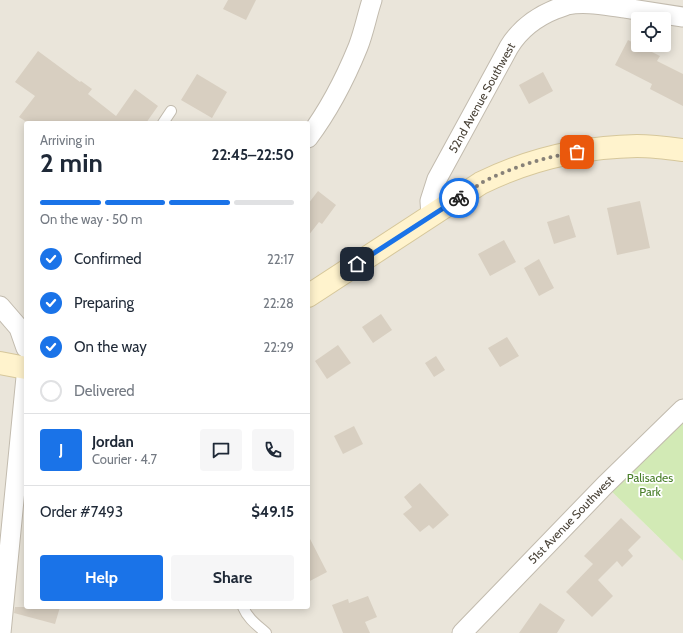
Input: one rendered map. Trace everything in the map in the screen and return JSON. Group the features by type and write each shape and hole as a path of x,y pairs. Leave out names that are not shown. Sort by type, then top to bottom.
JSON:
{"main road":[{"path":"310,295 482,183 501,173 541,160 597,148 639,146 683,150"},
{"path":"0,363 24,368"}],"street":[{"path":"310,135 327,111 359,46 372,0"},
{"name":"52nd Avenue Southwest","path":"431,216 430,201 437,179 515,37 536,18 567,5 585,4 610,6 683,17"},
{"path":"0,306 22,323 24,336"},
{"path":"1,633 24,397"},
{"name":"51st Avenue Southwest","path":"462,633 604,485 683,409"}],"lane":[{"path":"164,121 171,111"},
{"path":"244,609 256,625 266,633"}],"shaded area":[{"path":"0,0 683,0 683,409 605,485 683,561 683,633 0,633"}],"green space":[{"name":"Palisades Park","path":"683,409 683,561 605,485"}],"building":[{"path":"228,0 256,0 246,20 223,9"},
{"path":"628,40 631,42 631,52 652,52 660,56 657,61 683,74 683,106 650,89 652,84 615,65"},
{"path":"38,51 92,89 88,94 116,116 135,89 158,106 147,121 25,121 19,117 35,96 15,82"},
{"path":"543,72 553,91 529,104 519,85"},
{"path":"197,74 227,92 212,118 181,100"},
{"path":"318,191 336,205 322,224 319,222 310,233 310,201"},
{"path":"640,201 650,248 617,255 607,208"},
{"path":"569,215 576,237 554,244 547,222"},
{"path":"504,240 516,262 490,276 478,254"},
{"path":"539,259 554,288 539,296 524,268"},
{"path":"381,314 392,330 373,343 362,327"},
{"path":"507,337 519,356 500,367 488,348"},
{"path":"338,345 351,363 327,379 315,361"},
{"path":"436,356 445,370 434,377 425,363"},
{"path":"354,426 363,444 343,454 334,436"},
{"path":"420,483 449,515 433,529 429,525 420,532 403,514 412,507 404,497"},
{"path":"621,518 641,537 628,550 633,556 622,567 617,561 598,580 613,596 592,617 566,592 593,564 584,556"},
{"path":"310,539 327,572 310,581"},
{"path":"368,596 377,617 365,622 370,633 343,633 332,605 348,599 349,603"},
{"path":"540,603 565,620 557,633 519,633"},
{"path":"15,607 24,607 24,609 59,609 55,624 14,613"}],"way so far":[{"path":"459,198 501,173 541,160 577,152"}],"route":[{"path":"357,264 459,198"}]}
